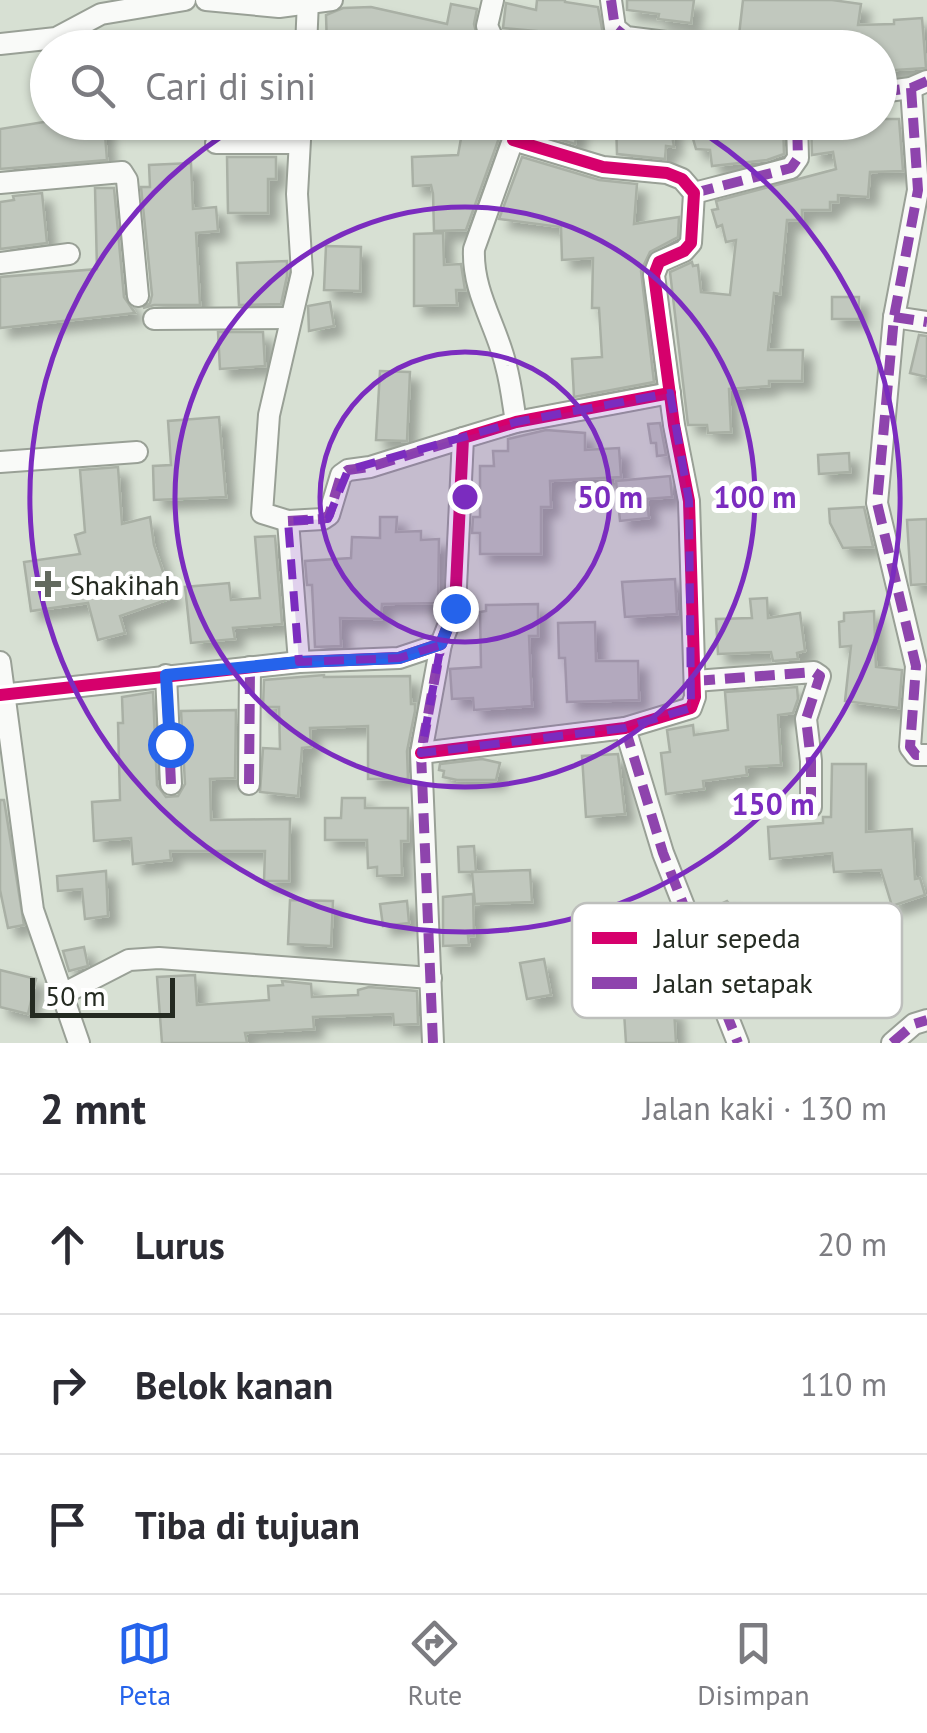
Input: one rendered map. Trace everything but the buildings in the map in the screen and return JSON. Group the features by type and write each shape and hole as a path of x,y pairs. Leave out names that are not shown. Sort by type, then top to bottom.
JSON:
{"street":[{"path":"71,30 101,14 186,0"},
{"path":"206,0 278,8 332,0"},
{"path":"489,30 493,0"},
{"path":"610,0 618,30"},
{"path":"307,30 309,2"},
{"path":"0,44 30,41"},
{"path":"919,85 919,179 894,316 877,504 916,666 910,747 916,754 927,754"},
{"path":"216,143 239,140"},
{"path":"300,140 297,194 302,274 270,415 261,507 266,516 288,521 323,519 329,515 341,475 348,470 370,467 516,422 670,393"},
{"path":"510,140 474,258 478,289 506,364 516,422"},
{"path":"420,753 625,728 691,708 695,681 689,501 654,271 659,262 691,244 694,193 668,173 603,167 536,140"},
{"path":"694,193 791,168 798,158 798,140"},
{"path":"0,183 122,172 128,180 138,296"},
{"path":"0,263 69,254"},
{"path":"894,316 927,322"},
{"path":"154,319 291,318"},
{"path":"433,1043 420,753 441,644 455,608 463,438"},
{"path":"0,462 137,452"},
{"path":"288,521 299,662"},
{"path":"2,694 299,662 399,658 441,644"},
{"path":"0,662 33,910 79,1043"},
{"path":"249,784 250,667"},
{"path":"695,681 814,672 820,676 806,719 811,808"},
{"path":"166,675 170,784"},
{"path":"625,728 662,852 682,903"},
{"path":"60,995 129,960 159,958 430,978"},
{"path":"728,1018 738,1043"},
{"path":"892,1043 914,1024 927,1020"}],"highlighted area":[{"path":"670,393 689,501 691,708 625,728 421,753 441,645 399,658 299,662 288,521 328,519 348,470 516,422"}],"marked path":[{"path":"611,0 617,30"},
{"path":"897,90 927,81"},
{"path":"911,88 918,190 894,317 877,503 916,666 910,747 916,755 927,755"},
{"path":"694,193 791,168 798,158 798,140"},
{"path":"894,317 927,322"},
{"path":"288,521 323,519 329,515 341,475 348,470 370,467 463,438"},
{"path":"433,1043 421,753 441,644"},
{"path":"249,784 250,667"},
{"path":"695,681 814,672 820,676 806,719 811,807"},
{"path":"166,675 171,784"},
{"path":"625,728 663,853 683,903"},
{"path":"728,1018 738,1043"},
{"path":"892,1043 914,1024 927,1020"}],"cycle path":[{"path":"421,753 625,728 691,708 695,697 689,501 674,425 654,275 659,262 684,251 691,243 694,193 682,179 667,173 603,167 513,140"},
{"path":"0,695 299,662 399,658 441,644 455,608 463,438 516,422 670,393"}],"place":[{"name":"Shakihah","path":"48,584"}],"route":[{"path":"170,744 166,675 299,662 399,658 441,644 455,608"}]}
